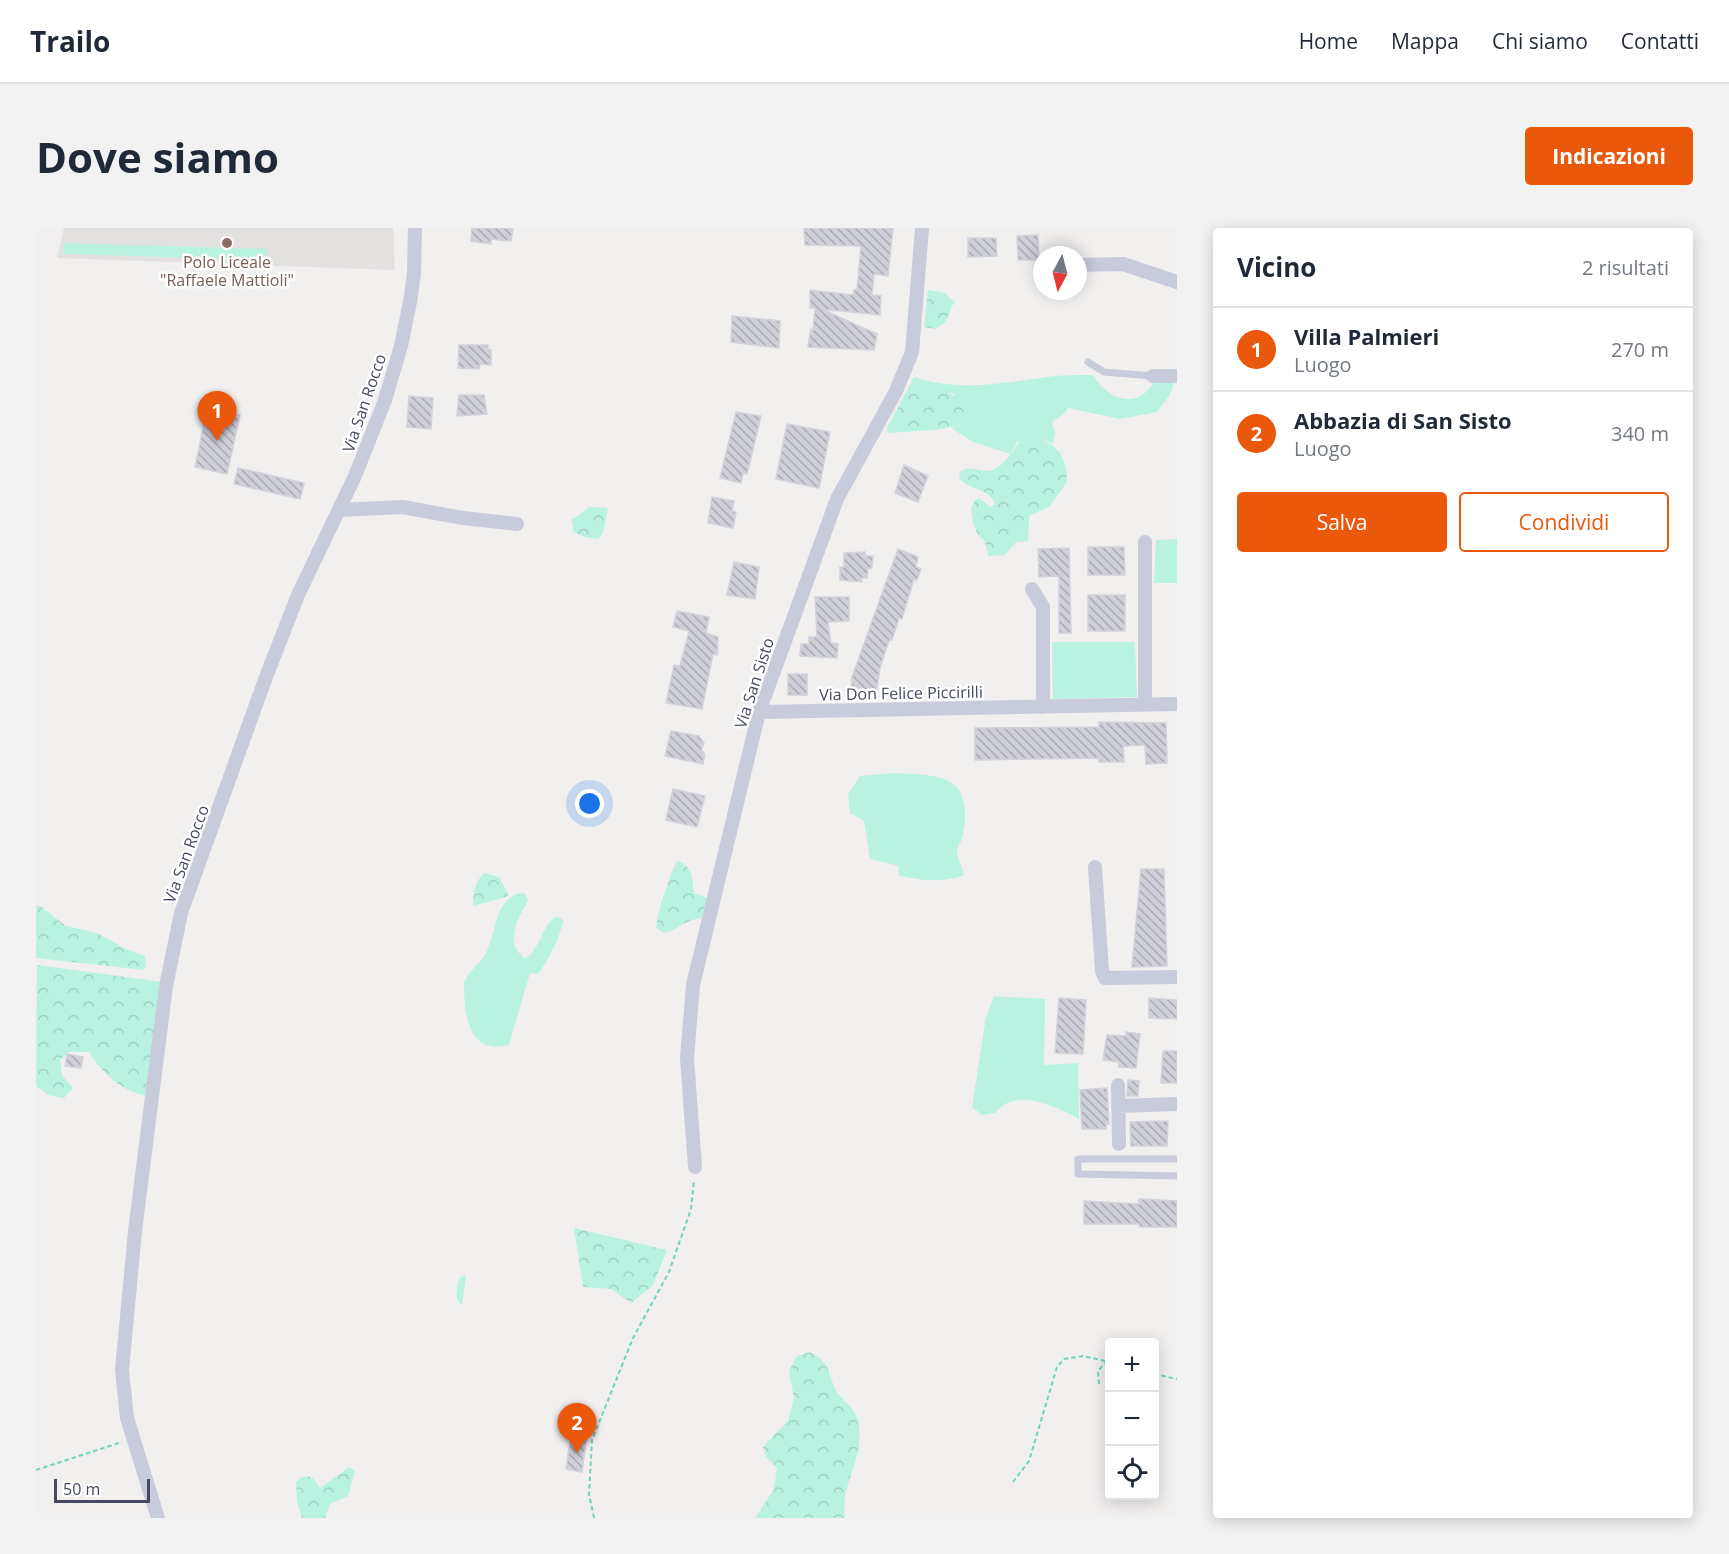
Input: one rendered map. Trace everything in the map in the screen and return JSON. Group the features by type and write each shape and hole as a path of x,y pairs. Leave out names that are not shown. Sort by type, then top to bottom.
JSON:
{"street":[{"name":"Via San Rocco","path":"158,1518 127,1418 122,1370 125,1324 166,986 181,913 294,605 339,510 385,400 401,346 414,273 415,228"},
{"name":"Via San Sisto","path":"695,1167 687,1058 693,985 759,712 837,499 896,391 912,352 922,228"},
{"path":"1087,265 1123,264 1177,282"},
{"path":"1153,375 1177,376"},
{"path":"339,510 403,507 463,518 517,524"},
{"path":"1145,542 1145,705"},
{"path":"1032,589 1043,607 1043,707"},
{"name":"Via Don Felice Piccirilli","path":"759,712 1177,704"},
{"path":"1095,867 1102,971 1105,978 1177,977"},
{"path":"1119,1085 1119,1143"},
{"path":"1118,1106 1177,1104"}],"lane":[{"path":"1088,362 1104,372 1153,375"},
{"path":"1177,1159 1078,1159 1078,1174 1177,1176"}],"path":[{"path":"594,1518 588,1494 592,1440 633,1338 669,1272 691,1209 695,1167"},
{"path":"1013,1482 1029,1461 1057,1367 1064,1359 1074,1356 1105,1361"},
{"path":"1099,1384 1098,1371 1105,1365"},
{"path":"1159,1375 1177,1379"},
{"path":"36,1470 133,1438"}],"shaded area":[{"name":"Polo Liceale \"Raffaele Mattioli\"","path":"64,228 393,228 395,270 57,258"}],"green space":[{"path":"64,243 267,249 266,260 63,254"},
{"path":"928,290 945,293 954,302 945,323 935,329 924,327"},
{"path":"1093,375 1107,391 1124,399 1141,396 1155,380 1176,379 1169,396 1157,412 1120,419 1068,408 1064,414 1052,422 1055,433 1053,444 1043,439 1017,442 1010,454 973,442 951,428 962,425 954,394 911,383 914,377 947,384 980,385 1058,376"},
{"path":"911,383 942,389 966,403 968,412 962,425 934,430 888,433 887,428"},
{"path":"1034,436 1049,443 1060,453 1067,473 1067,482 1049,507 1029,516 1028,541 1016,542 1005,555 989,556 984,540 978,535 973,523 971,508 975,500 980,499 990,507 995,504 988,495 963,482 959,478 960,472 968,468 988,471 999,467 1021,441"},
{"path":"589,507 608,508 603,533 598,539 573,532 572,520"},
{"path":"1177,539 1177,583 1154,583 1156,540"},
{"path":"1052,642 1135,642 1137,697 1053,699"},
{"path":"894,773 940,778 951,782 959,790 964,800 965,815 963,835 957,853 964,875 940,880 915,879 898,875 899,866 870,859 864,821 850,813 848,794 860,776"},
{"path":"677,861 689,869 694,893 707,898 702,918 664,933 656,928 657,921 667,884"},
{"path":"484,873 499,877 509,896 473,906 475,888"},
{"path":"520,893 526,894 528,901 517,923 514,938 515,945 525,959 534,950 552,920 557,916 563,920 553,948 541,970 538,974 530,973 509,1045 495,1047 484,1044 476,1038 471,1029 465,1006 464,982 484,956 505,903"},
{"path":"36,905 66,926 97,933 126,949 145,956 144,970 36,958"},
{"path":"37,965 163,982 148,1096 130,1091 114,1081 100,1068 89,1052 69,1052 60,1060 62,1075 73,1088 64,1098 48,1095 36,1086"},
{"path":"994,996 1045,999 1044,1065 1078,1063 1079,1119 1036,1101 1013,1101 1003,1105 995,1113 982,1115 972,1107 986,1017"},
{"path":"574,1228 667,1250 653,1285 631,1303 611,1289 583,1287"},
{"path":"466,1276 462,1305 457,1300 457,1288 460,1277"},
{"path":"810,1352 825,1363 837,1392 857,1418 859,1445 846,1493 845,1518 755,1518 774,1489 777,1468 766,1457 763,1447 788,1420 794,1398 789,1371 797,1356"},
{"path":"349,1467 355,1471 348,1496 330,1504 325,1518 302,1518 297,1501 296,1482 303,1477 310,1476 320,1488"}],"building":[{"path":"472,228 513,228 511,241 491,239 491,244 471,241"},
{"path":"804,228 893,228 888,276 874,274 872,295 881,296 880,315 821,309 877,334 874,350 808,347 811,329 813,330 815,308 810,308 810,290 853,295 854,290 857,290 861,246 805,245"},
{"path":"1038,235 1038,246 1033,246 1033,260 1018,260 1017,236"},
{"path":"968,238 996,238 997,256 968,257"},
{"path":"732,316 780,321 779,348 731,342"},
{"path":"459,345 488,345 488,350 491,350 491,365 480,364 479,369 458,368"},
{"path":"459,395 484,395 487,414 457,416"},
{"path":"409,396 433,398 431,429 407,427"},
{"path":"207,408 240,415 227,474 195,467"},
{"path":"736,412 761,416 747,474 743,473 741,483 720,478"},
{"path":"787,424 830,432 819,488 776,479"},
{"path":"904,465 928,476 918,502 895,493"},
{"path":"238,468 304,483 300,499 234,484"},
{"path":"712,497 734,501 732,511 736,512 733,528 708,523"},
{"path":"1088,547 1124,547 1125,575 1088,575"},
{"path":"1069,548 1071,633 1059,633 1059,576 1039,577 1038,549"},
{"path":"898,549 918,557 916,567 921,569 917,580 914,579 902,619 899,618 892,640 889,640 880,668 876,694 851,686 853,680 851,680"},
{"path":"865,552 865,556 873,556 872,568 868,568 867,578 861,578 862,582 840,580 840,567 844,567 844,553"},
{"path":"734,562 759,567 755,599 727,595"},
{"path":"1088,595 1125,595 1125,631 1088,631"},
{"path":"815,597 849,597 849,621 828,622 831,643 838,644 837,658 800,656 801,644 809,644 809,637 817,637"},
{"path":"677,611 709,617 706,633 718,637 717,655 713,654 702,709 666,703 674,665 680,666 689,631 673,627"},
{"path":"788,674 807,674 807,695 788,695"},
{"path":"1099,722 1166,723 1167,763 1146,764 1145,745 1123,746 1124,762 1099,762 1099,758 975,760 975,728 1099,727"},
{"path":"671,731 699,736 704,743 701,750 705,754 703,764 665,756"},
{"path":"673,789 705,796 697,827 666,820"},
{"path":"1141,869 1164,869 1167,966 1132,967"},
{"path":"1059,998 1086,1000 1083,1054 1055,1053"},
{"path":"1149,998 1177,1000 1177,1019 1149,1018"},
{"path":"1126,1032 1140,1034 1136,1068 1119,1067 1119,1062 1103,1060 1107,1035 1126,1036"},
{"path":"1163,1051 1177,1051 1177,1083 1161,1083"},
{"path":"67,1054 83,1057 81,1068 65,1066"},
{"path":"1128,1080 1139,1081 1138,1096 1127,1096"},
{"path":"1107,1088 1109,1124 1106,1123 1106,1129 1082,1129 1080,1090"},
{"path":"1168,1121 1167,1146 1131,1146 1130,1122"},
{"path":"1139,1199 1177,1201 1177,1227 1084,1224 1084,1201 1139,1204"},
{"path":"571,1434 587,1436 582,1472 566,1469"}],"place":[{"name":"Polo Liceale \"Raffaele Mattioli\"","path":"227,243"},
{"name":"Villa Palmieri","path":"217,441"},
{"name":"Abbazia di San Sisto","path":"577,1453"}]}
